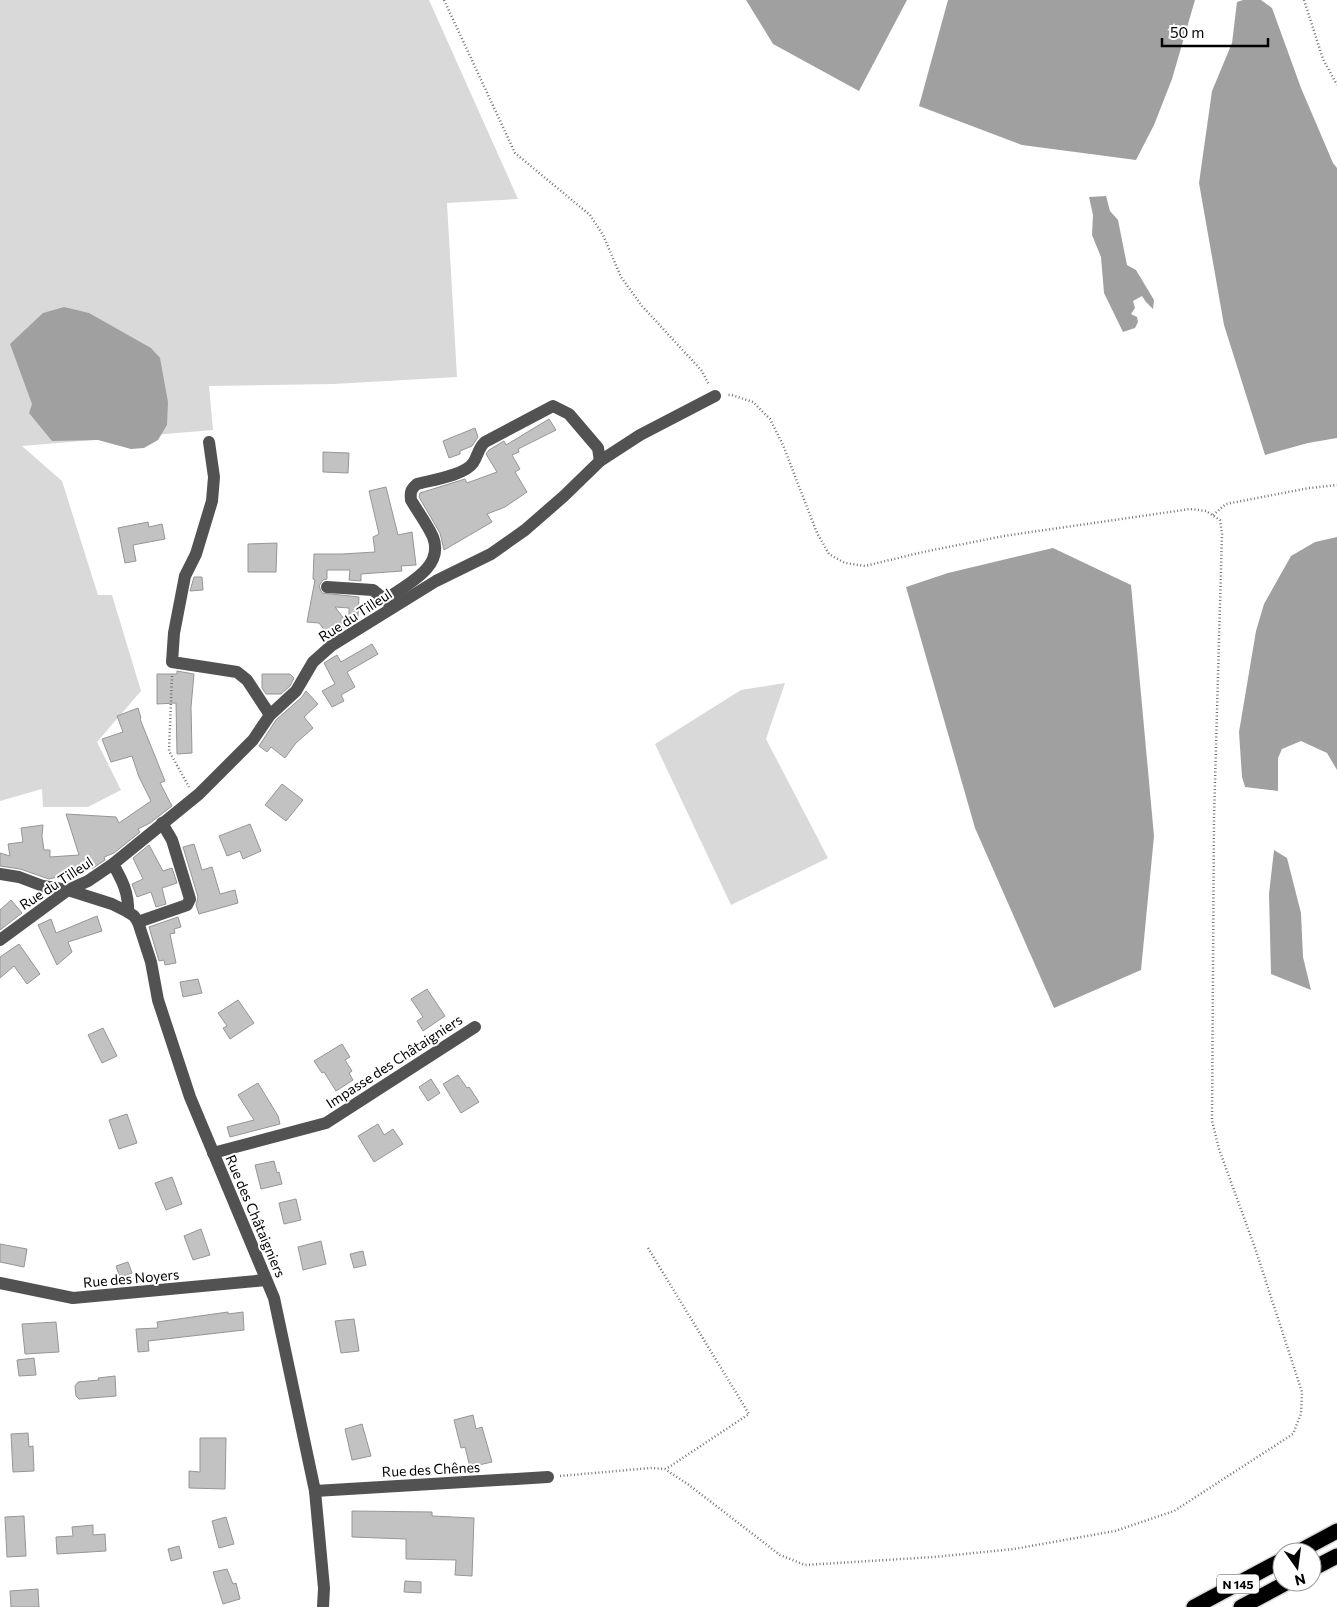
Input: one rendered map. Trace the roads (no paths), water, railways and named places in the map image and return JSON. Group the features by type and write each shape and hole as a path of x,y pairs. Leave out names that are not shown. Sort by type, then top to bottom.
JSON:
{"highway":[{"path":"1317,1542 1337,1531"},
{"path":"1322,1564 1337,1556"},
{"name":"N 145","path":"1194,1607 1272,1565"},
{"name":"N 145","path":"1241,1607 1272,1591"}],"street":[{"name":"Rue du Tilleul","path":"0,940 68,890 88,881 113,864 195,797 253,740 270,715 296,691 313,662 331,646 389,604 491,554 525,530 600,461 640,435 715,396"},
{"path":"327,587 373,590 389,604 427,570 434,557 435,545 432,536 411,500 412,488 417,484 464,471 472,465 480,446 485,442 553,406 569,414 598,448 600,461"},
{"path":"209,442 214,477 212,501 196,554 185,576 174,633 172,662 237,672 247,680 270,715"},
{"path":"138,922 187,905 190,898 172,840 162,823"},
{"path":"113,864 123,881 128,900 128,912"},
{"name":"Rue des Châtaigniers","path":"0,874 18,876 43,886 68,890 112,904 134,916 138,922 151,962 161,1009 190,1097 274,1298 316,1491 324,1607"},
{"name":"Impasse des Châtaigniers","path":"213,1153 326,1123 475,1027"},
{"name":"Rue des Noyers","path":"0,1283 74,1298 266,1280"},
{"name":"Rue des Chênes","path":"316,1491 548,1477"}]}
